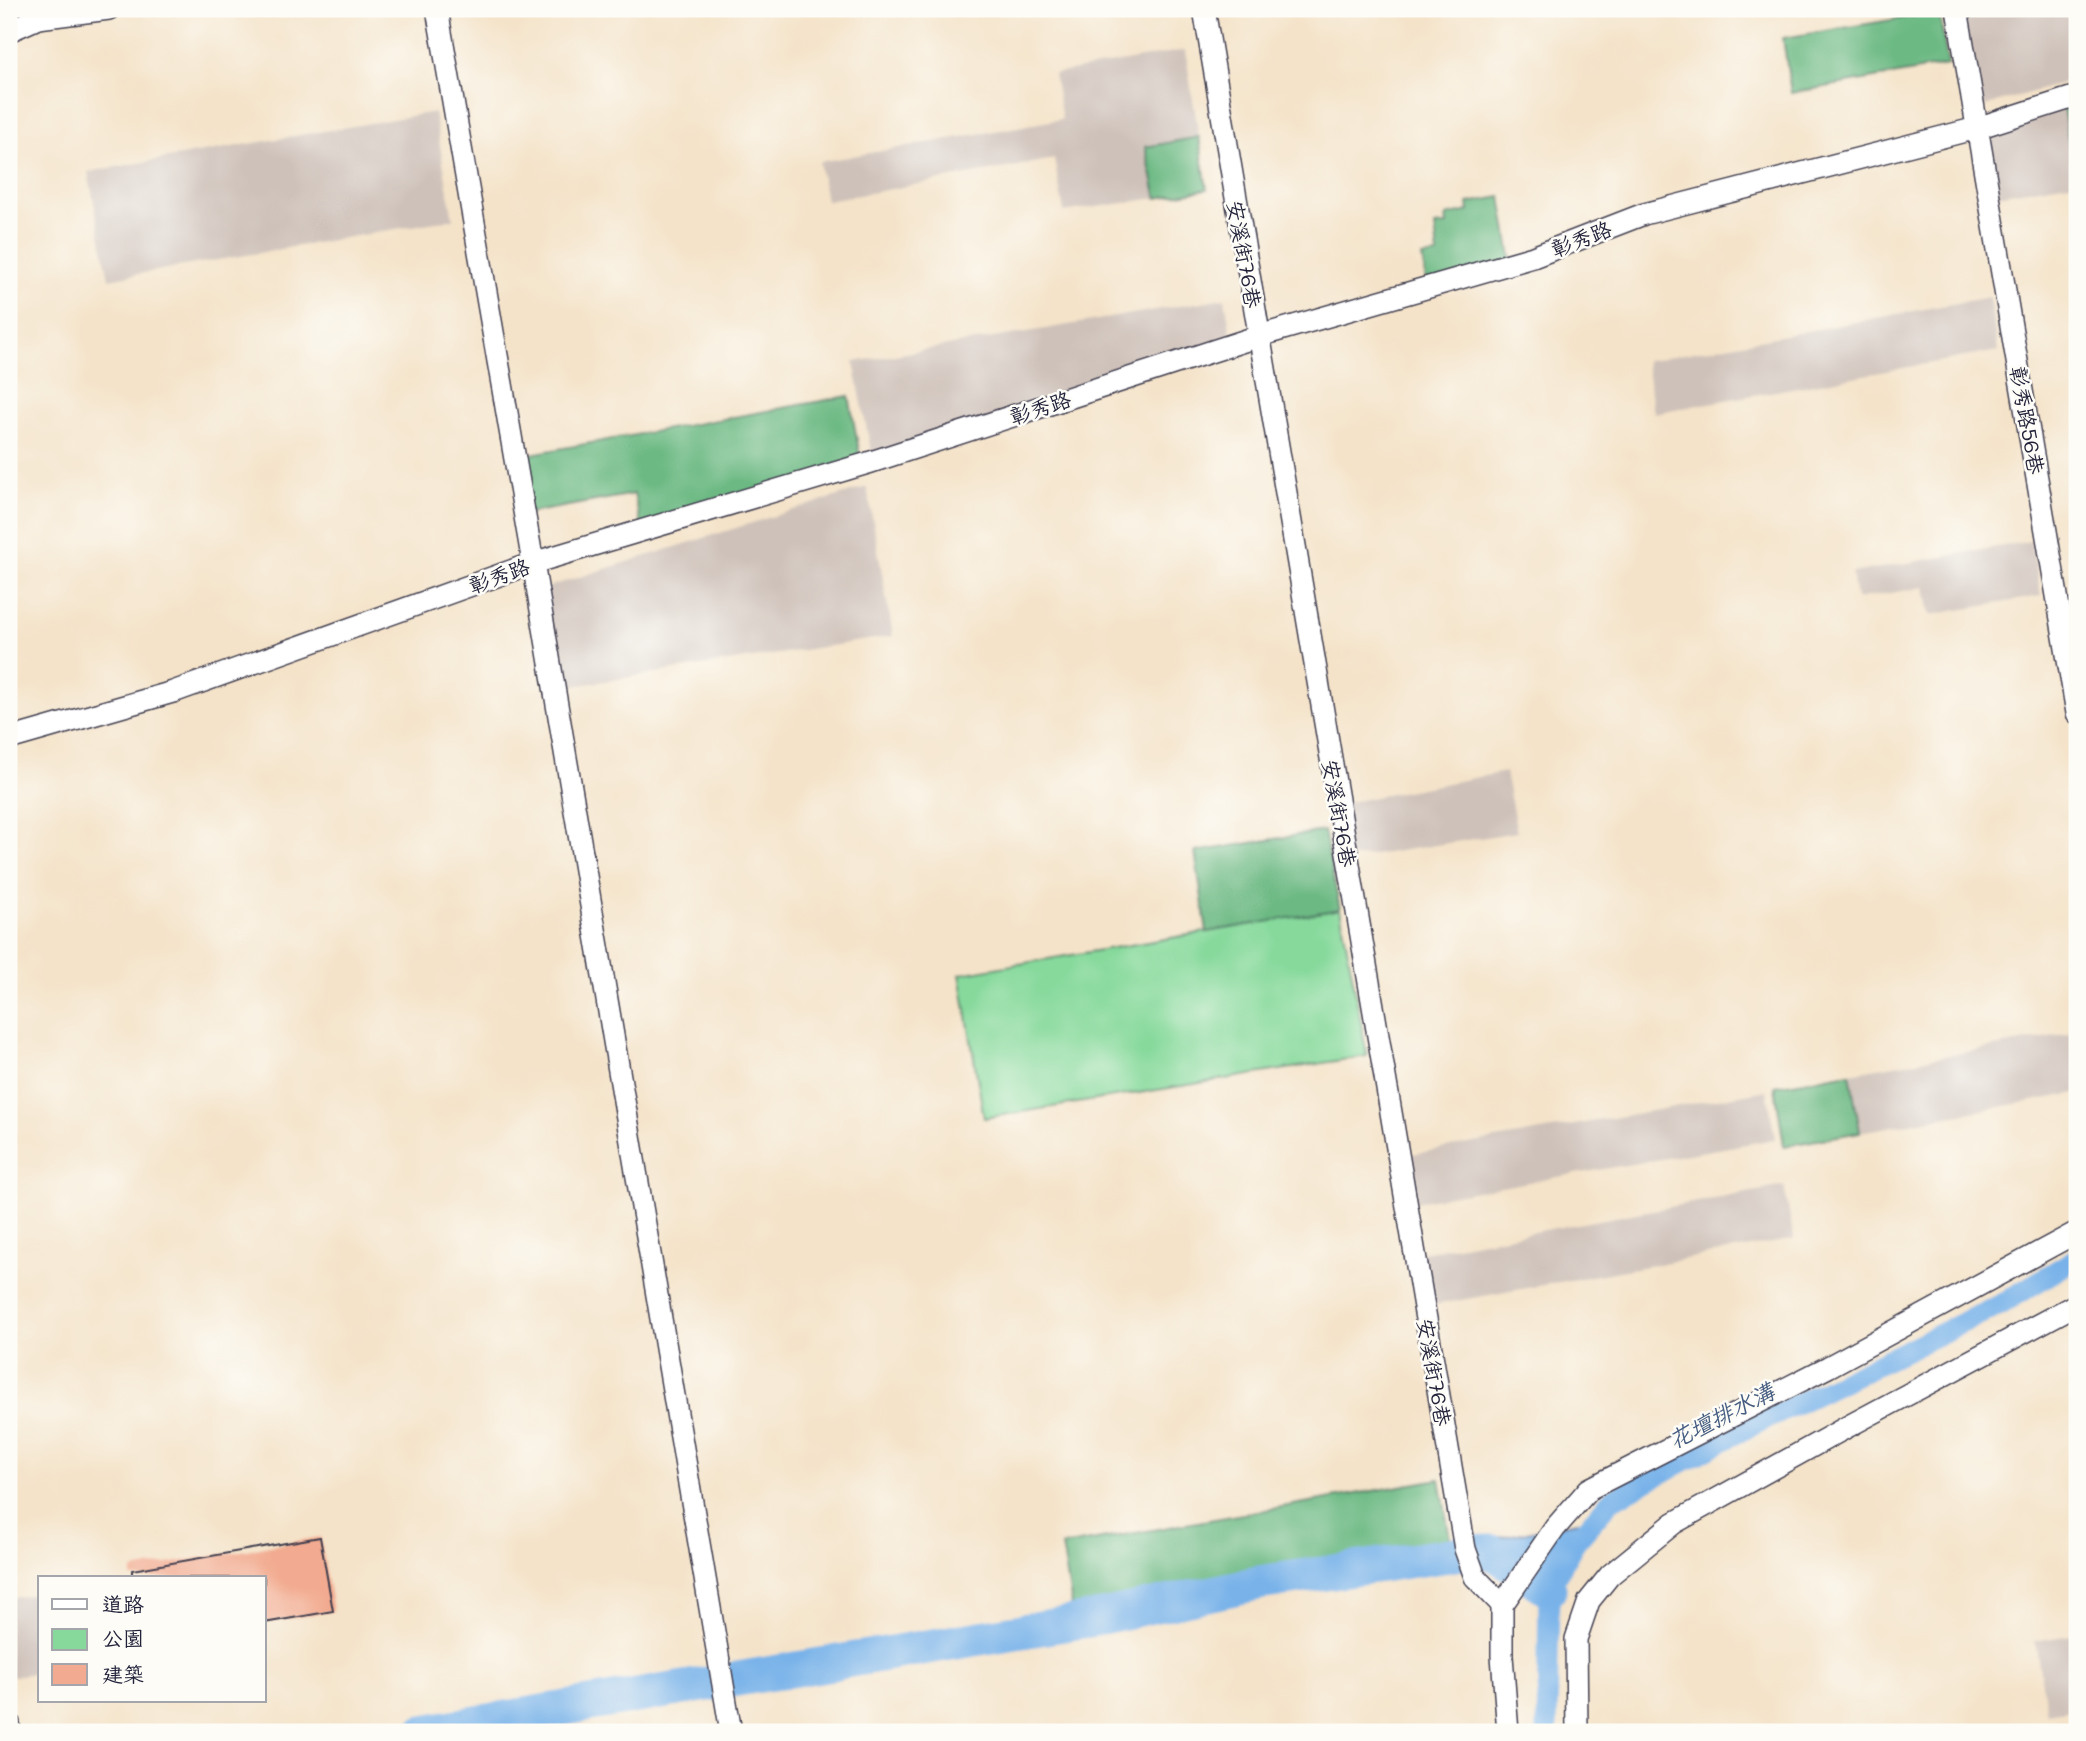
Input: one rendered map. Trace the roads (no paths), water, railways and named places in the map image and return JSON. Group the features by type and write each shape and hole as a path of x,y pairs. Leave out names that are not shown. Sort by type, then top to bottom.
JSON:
{"street":[{"path":"9,31 38,18 109,9"},
{"path":"437,9 731,1732"},
{"name":"安溪街76巷","path":"1203,9 1465,1549 1475,1577 1502,1605"},
{"name":"彰秀路56巷","path":"1957,9 2077,713"},
{"name":"彰秀路","path":"9,739 173,692 533,563 868,463 1259,336 1534,257 1644,214 1977,128 2077,96"},
{"path":"1508,1732 1502,1656 1502,1605 1555,1528 1589,1489 1828,1367 2077,1232"},
{"path":"1577,1732 1576,1639 1589,1601 1610,1575 1674,1523 2077,1304"},
{"path":"9,1723 10,1732"}],"water":[{"path":"1619,1503 1575,1542 1549,1589 1492,1552 1463,1553 1461,1545 1598,1518"}],"waterway":[{"name":"花壇排水溝","path":"1547,1732 1549,1589 1575,1542 1611,1500 1745,1429 2003,1303 2077,1258"},
{"path":"423,1732 1088,1620 1258,1583 1463,1553 1492,1552 1549,1589"}]}
